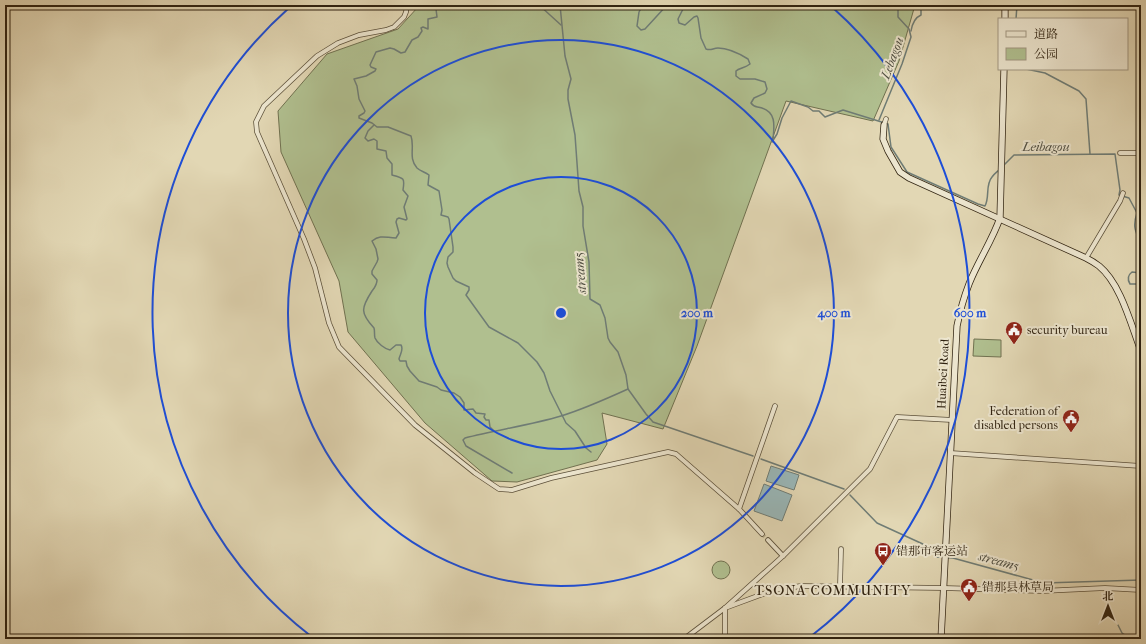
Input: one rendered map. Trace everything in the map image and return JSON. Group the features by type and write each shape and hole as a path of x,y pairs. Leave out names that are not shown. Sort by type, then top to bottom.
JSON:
{"street":[{"path":"407,5 404,17 394,27 353,37 324,50 264,106 256,122 257,132 304,239 315,268 328,323 339,347 415,425 475,473 499,489 512,490 551,478 668,452 676,454 738,509 762,534"},
{"path":"1005,5 1005,18"},
{"name":"Huaibei Road","path":"944,588 957,326 961,307 970,283 996,231 1000,218 1004,70"},
{"path":"886,119 883,139 900,172 909,178 1086,258 1099,266 1110,278 1124,306 1141,351"},
{"path":"1120,153 1141,153"},
{"path":"1086,258 1120,201 1123,193"},
{"path":"738,509 775,406"},
{"path":"684,639 725,608 783,556 870,469 897,417 952,420"},
{"path":"950,453 1141,466"},
{"path":"768,540 783,556"},
{"path":"840,586 841,549"},
{"path":"725,608 774,590 801,586 1042,591 1105,588 1141,590"},
{"path":"940,639 944,588"},
{"path":"724,639 725,608"}],"green space":[{"path":"418,5 915,5 899,61 873,121 786,101 697,346 663,429 602,413 607,444 597,460 517,482 492,481 425,423 348,332 339,281 281,152 278,111 327,54 398,29 418,7"},
{"path":"974,339 1001,340 1001,357 973,356"},
{"path":"717,561 725,561 730,566 728,577 725,579 717,579 712,574 712,566"}],"water":[{"path":"771,466 799,475 794,490 766,481"},
{"path":"764,484 792,495 782,521 754,511"}],"waterway":[{"path":"445,5 441,9 436,9 437,17 428,19 428,29 423,27 421,28 422,31 418,37 412,40 405,52 401,53 390,48 376,52 370,65 376,69 375,71 366,76 354,79 357,86 359,99 365,111 359,116 359,118 372,123 377,127 388,127 411,136 414,164 418,169 429,175 428,185 439,191 442,210 441,215 448,217 449,219 453,252 448,257 447,263 453,278 469,287 466,295 489,327 518,343 537,362 544,373 550,391 566,423 575,431 586,448 591,452"},
{"path":"539,5 561,25"},
{"name":"stream5","path":"560,5 565,56 571,79 568,90 568,99 575,135 579,191 583,207 583,226 589,262 590,299 600,305 605,318 608,338 618,352 626,375 628,389 653,422 753,456"},
{"path":"643,5 639,12 637,26 641,30 645,29 667,5"},
{"path":"681,5 683,9 678,19 679,23 685,25 697,16 701,38 706,49 726,49 745,57 748,59 750,64 736,71 736,76 740,79 755,79 765,82 767,89 765,93 754,98 751,103 753,106 767,110 770,113 774,121 773,140"},
{"name":"Lebagou","path":"879,120 902,64 911,37 909,29 898,17 898,5"},
{"path":"911,31 915,20 921,15 921,5"},
{"path":"1016,18 1017,5"},
{"path":"1031,70 1045,73 1079,91 1086,99 1090,154"},
{"name":"Leibagou","path":"772,142 791,101 808,107 813,111 819,111 825,117 843,110 888,124 891,147 907,172 978,204 985,206 990,180 999,170"},
{"path":"374,125 368,131 365,138 368,141 374,139 377,141 377,149 386,151 387,158 392,164 392,175 403,179 403,190 408,196 404,207 407,219 397,219 396,222 399,233 396,238 381,237 372,241 376,249 378,259 372,274 377,282 364,306 364,314 374,328 376,340 381,346 390,350 396,345 401,345 402,350 399,359 400,361 406,361 410,371 419,381 437,387 441,390 454,393 460,397 464,403 464,410 473,409 476,413 485,414 484,417 486,420 489,420 490,427 494,431"},
{"name":"Leibagou","path":"1003,166 1014,155 1115,154 1120,190 1119,195 1129,198 1137,213 1135,226 1141,245"},
{"name":"Leibagou","path":"1141,273 1132,272 1128,279 1130,284 1136,284 1141,287"},
{"path":"512,473 466,446 463,440 465,438 489,432 561,416 587,407 628,389"},
{"name":"stream5","path":"761,459 844,489"},
{"name":"stream5","path":"850,495 877,523 925,545 936,557 953,558 1044,583 1141,580"},
{"path":"1118,625 1122,633 1131,639"}],"tunnel":[{"path":"762,534 768,540"}],"place":[{"name":"security bureau","path":"1014,345"},
{"name":"Federation of disabled persons","path":"1071,433"},
{"name":"错那市客运站","path":"883,566"},
{"name":"错那县林草局","path":"969,602"}],"district":[{"name":"TSONA COMMUNITY","path":"833,590"}]}
